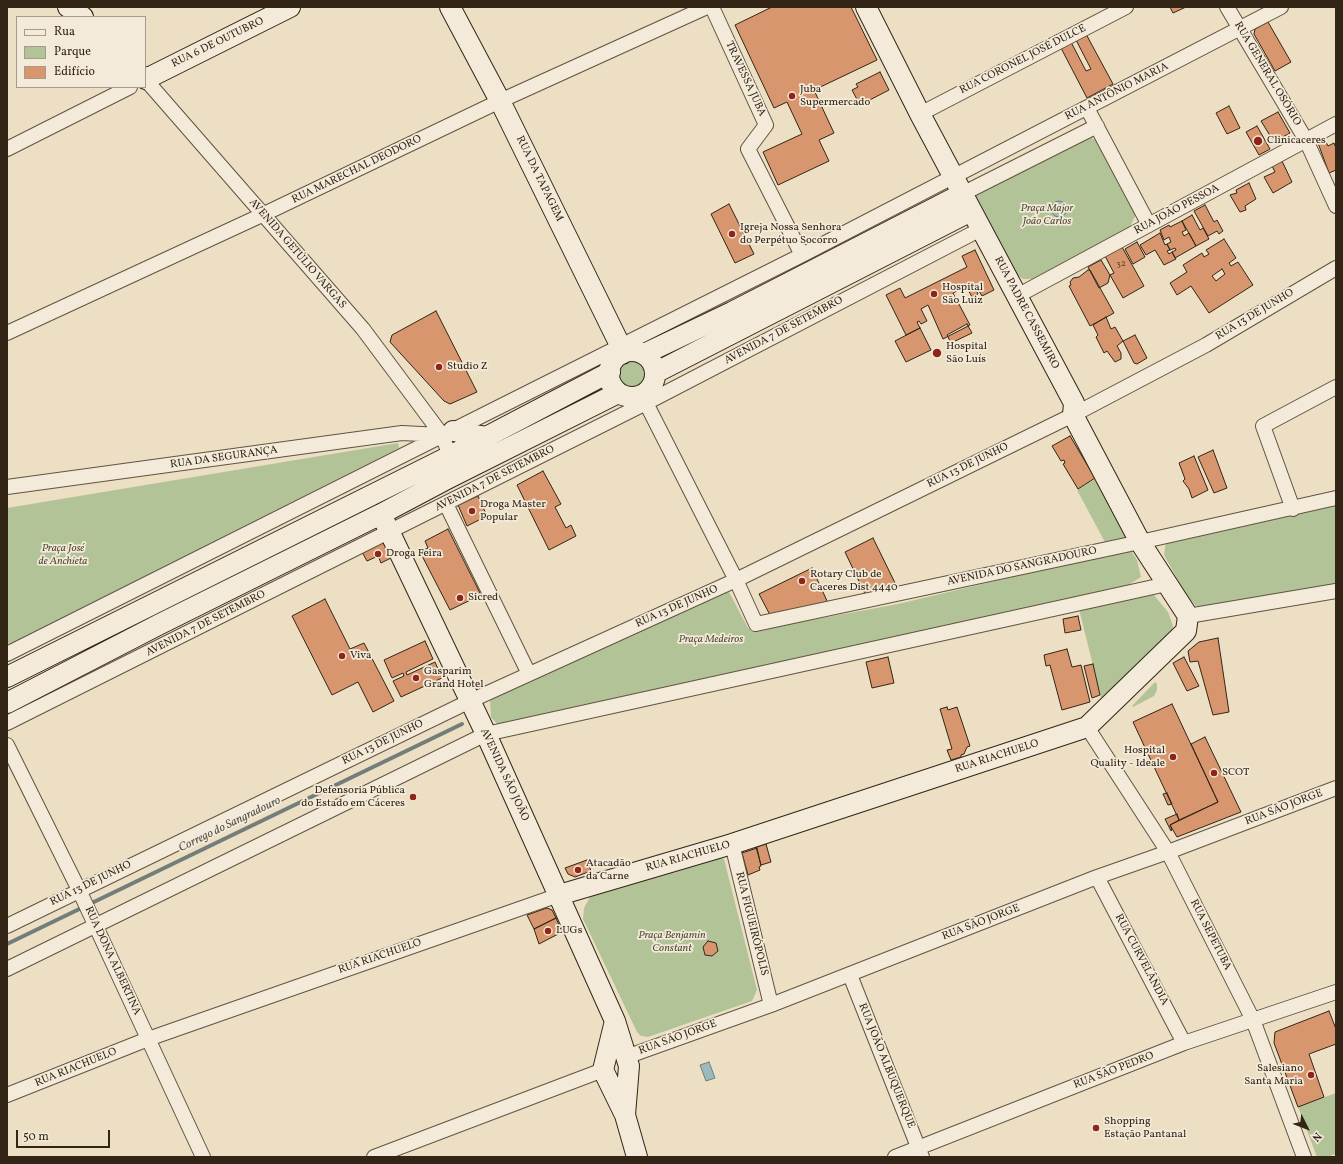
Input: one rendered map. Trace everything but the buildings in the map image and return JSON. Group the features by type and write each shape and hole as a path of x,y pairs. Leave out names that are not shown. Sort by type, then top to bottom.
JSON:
{"main road":[{"path":"68,7 82,16"},
{"name":"RUA 6 DE OUTUBRO","path":"146,79 290,7"},
{"name":"RUA DA TAPAGEM","path":"450,7 500,101 621,349"},
{"name":"RUA PADRE CASSEMIRO","path":"866,7 962,194 1074,403 1073,415 1140,542 1188,616"},
{"path":"644,354 732,312 962,194"},
{"name":"AVENIDA 7 DE SETEMBRO","path":"655,373 962,194"},
{"path":"621,349 644,354 654,366 655,373 652,387 643,399 629,397 618,393 610,380 610,372 612,365 621,349"},
{"path":"7,677 450,456 610,372"},
{"name":"AVENIDA 7 DE SETEMBRO","path":"8,700 160,624 385,523 447,479 618,393"},
{"path":"448,433 487,437"},
{"path":"447,479 451,473 452,467 450,456"},
{"name":"AVENIDA SÃO JOÃO","path":"385,523 486,734 615,1021 627,1065 625,1115"},
{"name":"RUA RIACHUELO","path":"559,895 732,844 1087,727 1186,631 1188,616"},
{"path":"615,1021 605,1068 620,1080 627,1065"},
{"name":"AVENIDA SÃO JOÃO","path":"605,1068 625,1115 638,1157"}],"street":[{"name":"RUA MARECHAL DEODORO","path":"7,333 262,215 500,101 707,7"},
{"name":"TRAVESSA JUBA","path":"712,7 766,124 748,149 802,254"},
{"name":"RUA CORONEL JOSÉ DULCE","path":"920,114 1126,7"},
{"name":"RUA GENERAL OSÓRIO","path":"1227,7 1306,140 1336,206"},
{"name":"RUA ANTÔNIO MARIA","path":"962,194 1087,108 1281,7"},
{"name":"AVENIDA GETÚLIO VARGAS","path":"146,85 363,329 448,433 450,456"},
{"name":"RUA 6 DE OUTUBRO","path":"10,143 127,88"},
{"path":"1087,108 1149,225"},
{"name":"RUA JOÃO PESSOA","path":"1017,296 1336,124"},
{"path":"7,654 448,433 621,349 802,254 962,194 1097,126"},
{"name":"AVENIDA 7 DE SETEMBRO","path":"7,723 170,642 385,523 446,504 643,399 981,229"},
{"name":"RUA 13 DE JUNHO","path":"7,926 470,701 736,580 1073,415 1206,345 1336,268"},
{"path":"1293,509 1263,426 1336,387"},
{"path":"643,399 736,580"},
{"name":"RUA DA SEGURANÇA","path":"7,487 402,433 448,433"},
{"name":"AVENIDA DO SANGRADOURO","path":"736,580 756,624 1293,509 1336,498"},
{"path":"446,504 529,674"},
{"path":"7,969 486,734 1167,584"},
{"path":"142,586 151,606"},
{"path":"1188,616 1336,591"},
{"path":"160,624 170,642"},
{"name":"RUA SEPETUBA","path":"1087,727 1168,852 1254,1020 1304,1157"},
{"name":"RUA DONA ALBERTINA","path":"7,745 79,890 203,1157"},
{"name":"RUA SÃO JORGE","path":"627,1065 771,1005 1097,878 1336,788"},
{"name":"RUA FIGUEIRÓPOLIS","path":"732,844 771,1005"},
{"name":"RUA CURVELÂNDIA","path":"1097,878 1184,1044"},
{"name":"RUA RIACHUELO","path":"7,1095 148,1039 559,895"},
{"name":"RUA JOÃO ALBUQUERQUE","path":"850,975 921,1153"},
{"name":"RUA SÃO PEDRO","path":"895,1157 921,1153 1184,1044 1336,992"},
{"path":"374,1157 605,1068"}],"green space":[{"name":"Praça Major João Carlos","path":"1090,137 1097,141 1134,211 1135,216 1129,229 1037,279 1023,279 1017,275 974,199 975,194"},
{"path":"632,361 642,365 646,375 642,385 632,389 622,385 618,375 622,365"},
{"name":"Praça José de Anchieta","path":"398,443 399,448 10,644 7,643 7,508"},
{"path":"1100,476 1128,532 1126,539 1106,544 1077,490"},
{"path":"1336,503 1336,585 1196,606 1186,595 1164,555 1166,541"},
{"name":"Praça Medeiros","path":"1130,549 1137,560 1141,577 1127,586 498,725 491,717 490,700 725,592 729,592 748,628 774,627 898,604"},
{"path":"1146,595 1154,595 1168,612 1173,626 1172,632 1102,702 1079,609"},
{"path":"1155,682 1157,684 1157,690 1154,696 1133,707 1132,706"},
{"name":"Praça Benjamin Constant","path":"714,855 724,859 757,990 752,1001 648,1037 641,1036 637,1032 583,919 584,908 591,895"},
{"path":"1336,1093 1336,1154 1326,1157 1317,1157 1298,1107"}],"water":[{"path":"1056,201 1062,201 1067,206 1065,215 1062,217 1056,217 1051,212 1051,206"},
{"path":"709,1062 715,1078 706,1081 700,1065"}],"waterway":[{"name":"Corrego do Sangradouro","path":"7,944 462,724"}],"place":[{"name":"Juba Supermercado","path":"792,96"},
{"name":"Clinicaceres","path":"1258,141"},
{"name":"Igreja Nossa Senhora do Perpétuo Socorro","path":"732,234"},
{"name":"Hospital São Luiz","path":"934,294"},
{"name":"Hospital São Luís","path":"937,353"},
{"name":"Studio Z","path":"439,367"},
{"name":"Droga Master Popular","path":"472,511"},
{"name":"Droga Feira","path":"378,554"},
{"name":"Rotary Club de Caceres Dist 4440","path":"802,581"},
{"name":"Sicred","path":"460,598"},
{"name":"Viva","path":"342,656"},
{"name":"Gasparim Grand Hotel","path":"416,678"},
{"name":"Hospital Quality - Ideale","path":"1173,757"},
{"name":"SCOT","path":"1214,773"},
{"name":"Defensoria Pública do Estado em Cáceres","path":"413,797"},
{"name":"Atacadão da Carne","path":"578,870"},
{"name":"LUGs","path":"548,931"},
{"name":"Salesiano Santa Maria","path":"1311,1075"},
{"name":"Shopping Estação Pantanal","path":"1096,1128"}]}
